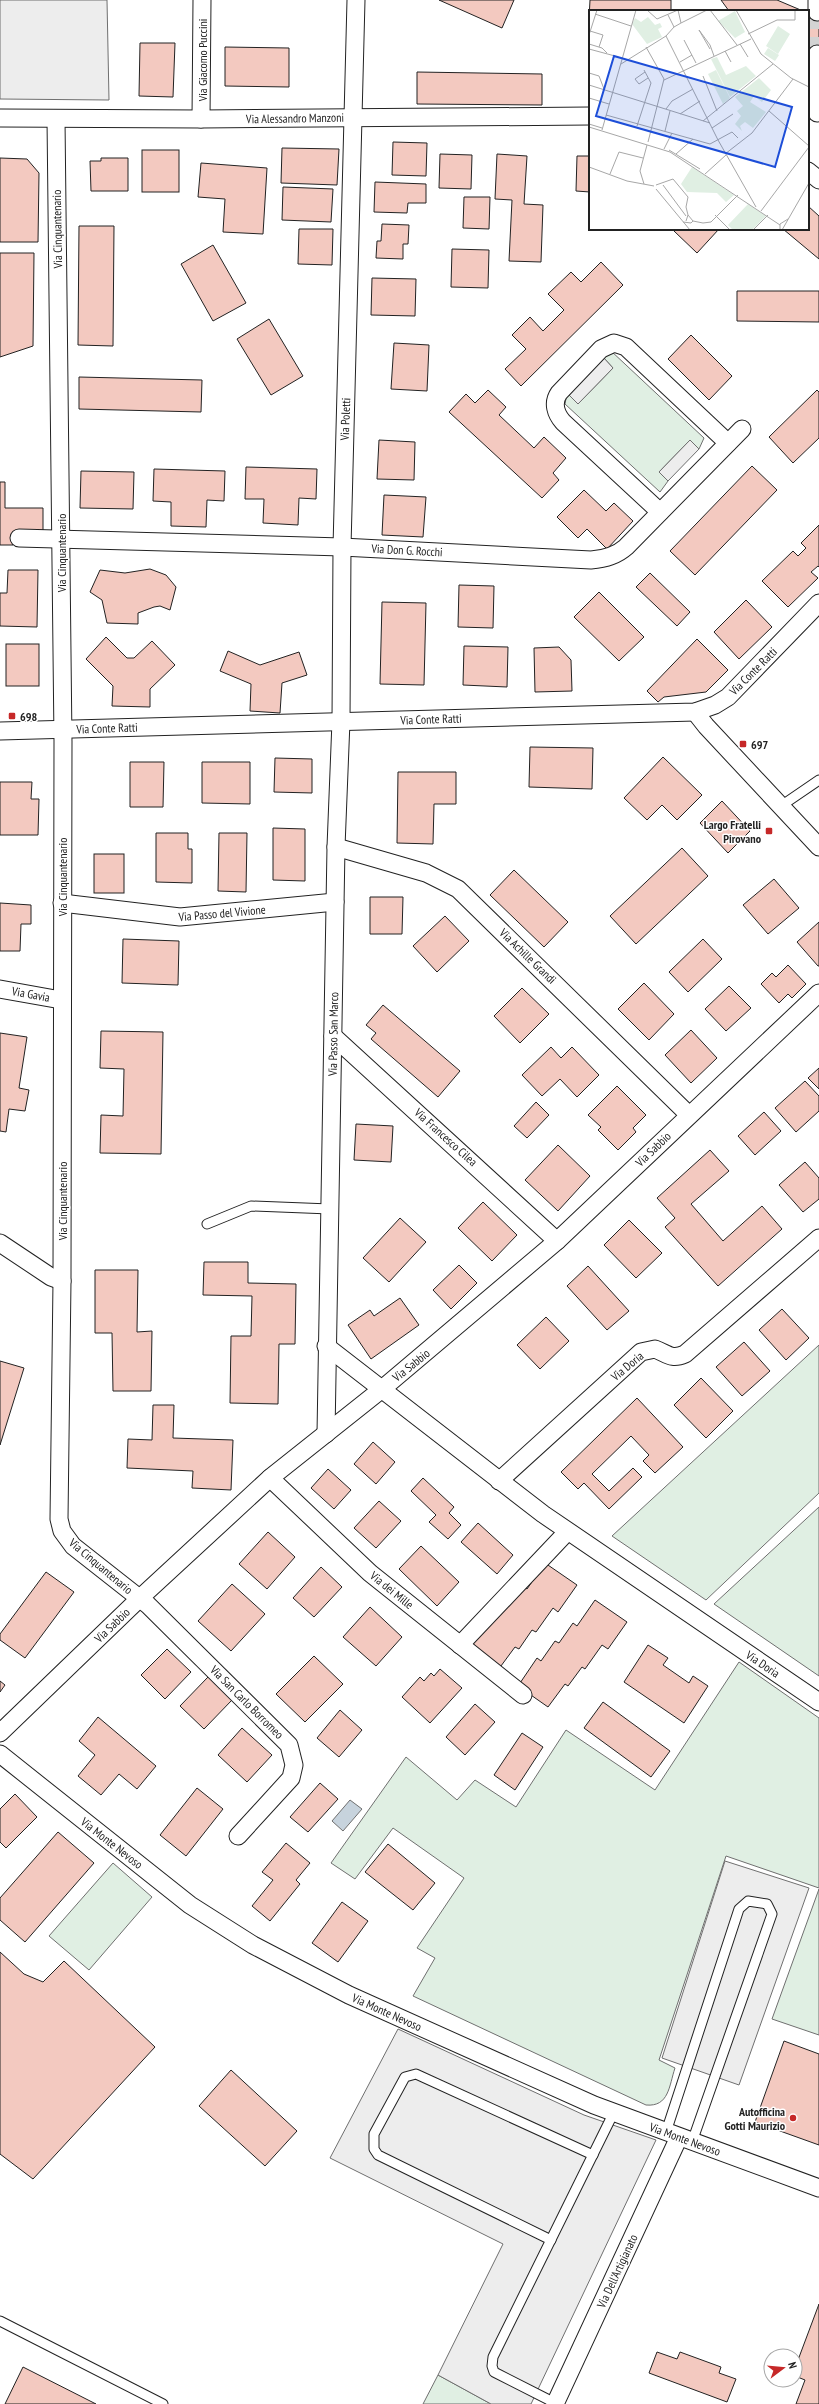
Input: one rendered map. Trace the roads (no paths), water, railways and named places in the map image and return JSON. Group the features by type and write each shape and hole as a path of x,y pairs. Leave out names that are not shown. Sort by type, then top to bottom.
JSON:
{"street":[{"name":"Via Giacomo Puccini","path":"201,119 202,0"},
{"name":"Via Poletti","path":"341,721 342,547 353,117 360,2"},
{"path":"815,113 816,54"},
{"name":"Via Alessandro Manzoni","path":"0,118 201,119 589,116"},
{"name":"Via Cinquantenario","path":"56,118 62,729 62,1281 58,1512 60,1526 73,1546 140,1598"},
{"path":"809,172 819,180"},
{"path":"660,512 563,422 557,413 555,402 559,393 601,349 614,343 626,347 728,443"},
{"name":"Via Don G. Rocchi","path":"20,538 342,547 598,560 614,556 623,550 742,429"},
{"name":"Via Conte Ratti","path":"0,730 695,712 715,705 728,697 819,603"},
{"path":"695,712 706,726 819,847"},
{"name":"Via Passo San Marco","path":"326,1434 326,1346 330,1209 336,847 341,721"},
{"name":"Via Achille Grandi","path":"336,847 426,873 458,889 689,1115"},
{"name":"Via Passo del Vivione","path":"62,903 180,917 335,902"},
{"name":"Via Gavia","path":"0,988 61,1000"},
{"name":"Via Sabbio","path":"0,1733 140,1598 270,1478 382,1389 557,1241 819,993"},
{"name":"Via Francesco Cilea","path":"333,1036 557,1241"},
{"name":"Via Doria","path":"499,1481 641,1352 655,1349 666,1356 676,1358 686,1354 819,1238"},
{"path":"0,1243 51,1277 62,1281"},
{"path":"326,1346 382,1389"},
{"name":"Via Doria","path":"382,1389 499,1481 567,1532 819,1702"},
{"name":"Via dei Mille","path":"270,1478 348,1553 522,1695"},
{"path":"460,1645 567,1532"},
{"name":"Via San Carlo Borromeo","path":"140,1598 283,1737 292,1752 294,1765 291,1778 238,1836"},
{"name":"Via Monte Nevoso","path":"0,1754 190,1905 247,1941 349,1995 614,2112 819,2188"},
{"name":"Via Dell'Artigianato","path":"555,2404 679,2137"}],"lane":[{"path":"781,806 819,780"},
{"path":"207,1224 251,1206 330,1209"},
{"path":"748,1901 768,1904 772,1914 679,2137 740,1909 748,1901"},
{"path":"550,2240 378,2155 374,2149 374,2134 405,2076 416,2074 593,2155"},
{"path":"555,2404 494,2372 492,2366 493,2357 614,2112"},
{"path":"0,2321 163,2404"}],"tunnel":[{"path":"817,12 817,54"}],"place":[{"name":"698","path":"12,716"},
{"name":"697","path":"743,744"},
{"name":"Largo Fratelli Pirovano","path":"769,831"},
{"name":"Autofficina Gotti Maurizio","path":"793,2118"}]}
